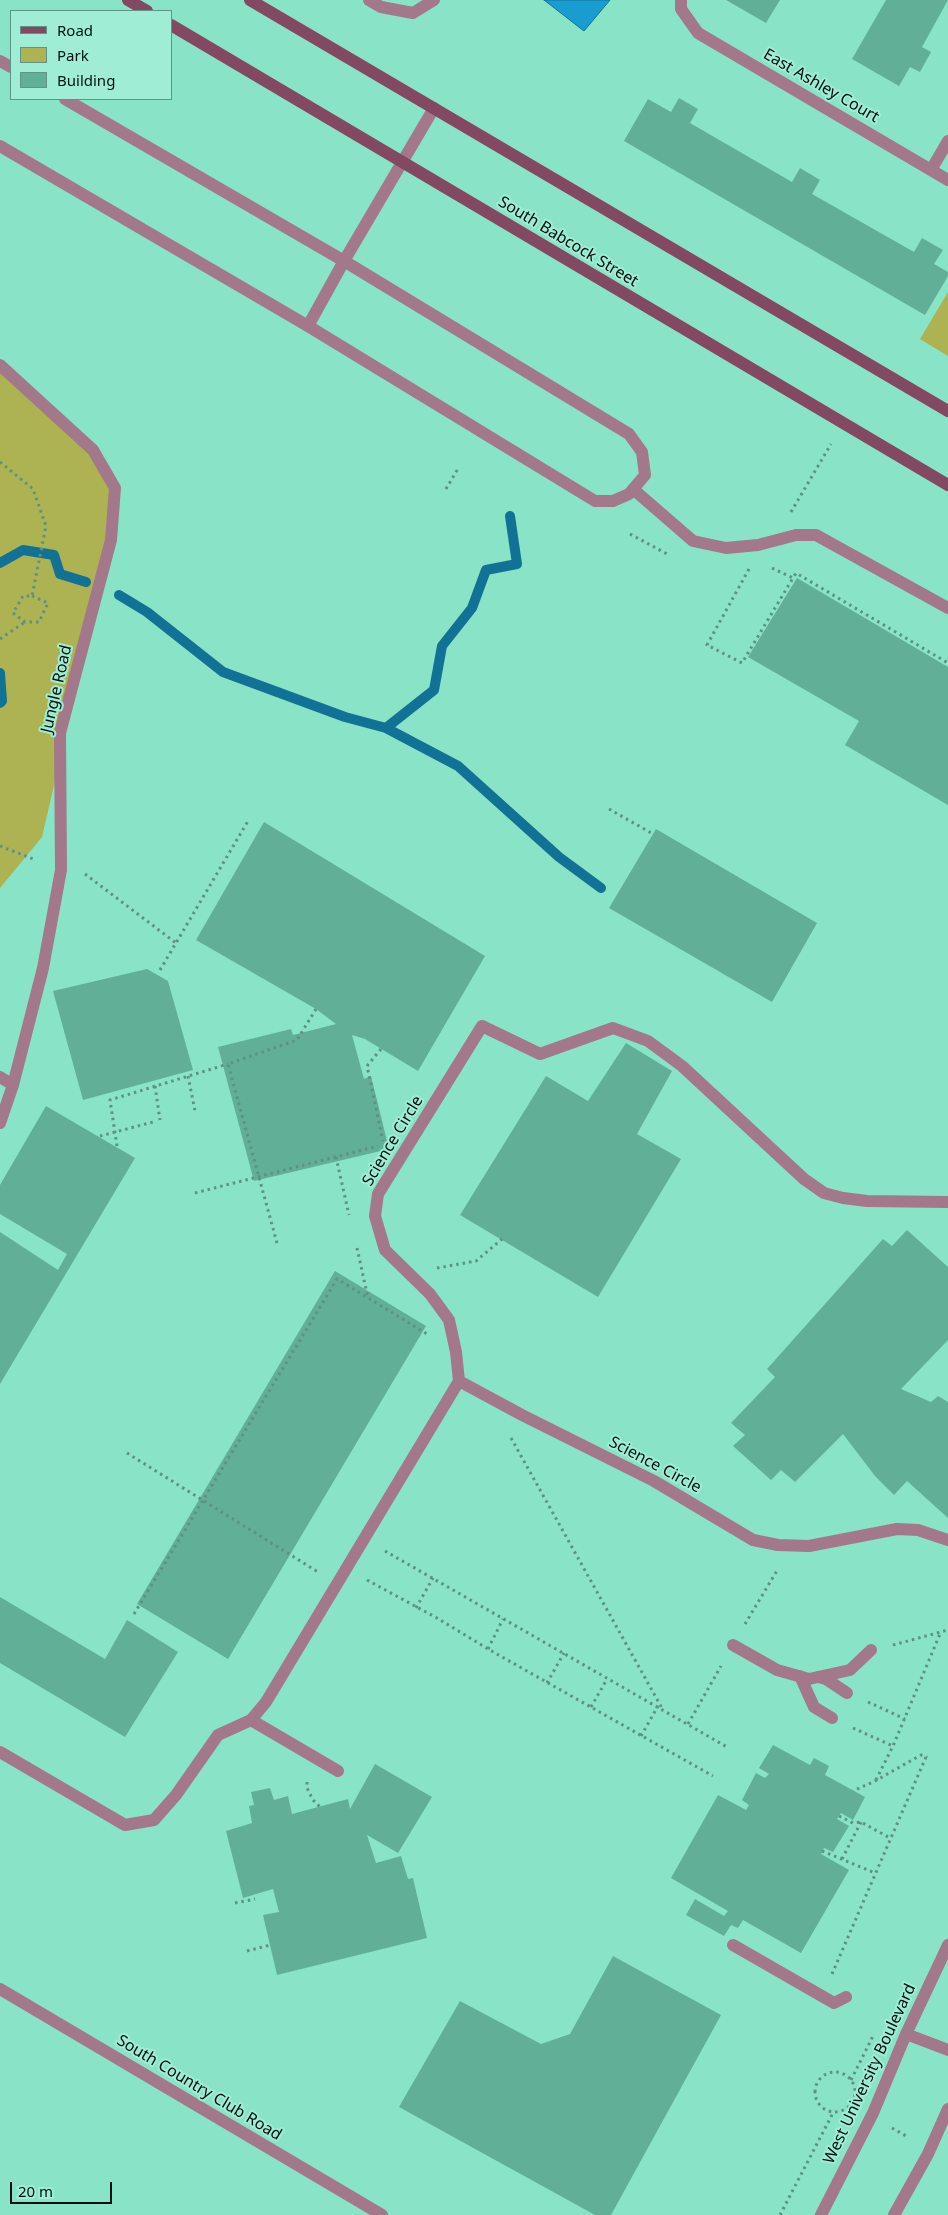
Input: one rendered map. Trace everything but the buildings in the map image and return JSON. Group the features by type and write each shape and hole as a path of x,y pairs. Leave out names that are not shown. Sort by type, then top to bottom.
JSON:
{"main road":[{"path":"128,0 145,10"},
{"path":"250,0 948,411"},
{"name":"South Babcock Street","path":"172,27 948,485"}],"street":[{"path":"369,0 381,7 413,13 434,0"},
{"name":"East Ashley Court","path":"681,0 681,9 698,32 948,180"},
{"path":"0,146 308,326 595,501 613,501 629,494 644,475 642,452 629,434 344,261 68,100"},
{"path":"308,326 434,108"},
{"path":"931,170 948,141"},
{"name":"Jungle Road","path":"0,365 93,450 115,488 111,540 60,733 62,870 43,968 14,1085 0,1123"},
{"path":"634,489 693,541 726,548 758,546 796,535 816,535 948,608"},
{"name":"Science Circle","path":"948,1202 867,1200 843,1198 824,1193 804,1180 682,1066 648,1041 613,1028 540,1054 482,1026 378,1194 375,1216 385,1250 430,1294 449,1320 456,1352 459,1381 522,1415 654,1480 753,1540 778,1545 809,1546 897,1529 918,1530 948,1540"},
{"path":"0,1077 14,1085"},
{"path":"0,1752 125,1825 154,1820 176,1795 218,1735 250,1720 266,1702 459,1381"},
{"path":"733,1645 777,1670 809,1679 850,1670 871,1650"},
{"path":"800,1676 814,1707 832,1718"},
{"path":"818,1677 826,1679 847,1692"},
{"path":"250,1720 338,1771"},
{"path":"733,1945 834,2003 846,1997"},
{"name":"West University Boulevard","path":"821,2215 873,2113 906,2034 948,1945"},
{"name":"South Country Club Road","path":"0,1989 382,2215"},
{"path":"906,2034 948,2050"},
{"path":"894,2215 928,2154 948,2109"}],"path":[{"path":"790,513 833,441"},
{"path":"0,462 33,490 46,526 32,596"},
{"path":"446,489 459,467"},
{"path":"630,534 675,557"},
{"path":"741,569 750,567 707,644 742,663 796,573 948,663"},
{"path":"767,568 776,568 793,578"},
{"path":"1,639 25,622 39,622 48,603 32,596 23,596 13,613 25,622"},
{"path":"609,809 653,834"},
{"path":"160,970 248,821"},
{"path":"0,846 62,870 83,873 176,943"},
{"path":"117,1146 110,1100 228,1064 297,1040 316,1009"},
{"path":"195,1193 383,1145 366,1066 381,1049"},
{"path":"228,1064 277,1243"},
{"path":"188,1076 195,1111"},
{"path":"155,1086 160,1120"},
{"path":"100,1136 153,1122"},
{"path":"432,1269 476,1261 502,1240"},
{"path":"134,1614 337,1279 432,1337"},
{"path":"510,1436 663,1710"},
{"path":"127,1453 321,1574"},
{"path":"378,1547 727,1747"},
{"path":"360,1576 713,1776"},
{"path":"416,1608 433,1578"},
{"path":"488,1649 504,1619"},
{"path":"871,1650 940,1634 948,1630"},
{"path":"876,1781 905,1719 940,1634"},
{"path":"547,1683 564,1653"},
{"path":"591,1707 607,1679"},
{"path":"847,1692 905,1719"},
{"path":"641,1736 659,1703"},
{"path":"832,1718 893,1746"},
{"path":"831,1975 926,1757 921,1755 876,1781 853,1791"},
{"path":"306,1774 307,1788 313,1800 320,1807"},
{"path":"839,1816 853,1823 861,1822 890,1838"},
{"path":"842,1859 861,1822"},
{"path":"822,1851 875,1873"},
{"path":"235,1903 255,1898"},
{"path":"247,1951 270,1945"},
{"path":"851,2080 873,2036"},
{"path":"834,2072 846,2075 851,2080 854,2086 853,2099 845,2109 834,2111 826,2109 816,2100 815,2094 818,2081 822,2076 834,2072"},
{"path":"780,2215 834,2111"},
{"path":"887,2125 911,2138"}],"shaded area":[{"path":"0,0 948,0 948,2215 0,2215"}],"green space":[{"path":"948,292 948,356 920,339"},
{"path":"0,365 93,450 115,488 111,540 42,837 0,888"}],"water":[{"path":"544,0 610,0 584,31"}],"waterway":[{"path":"386,728 434,690 442,646 472,608 486,570 517,564 510,516"},
{"path":"0,563 23,550 54,555 60,574 86,582"},
{"path":"119,595 147,612 223,672 345,717 386,728 458,766 559,857 601,888"},
{"path":"0,673 2,701 0,703"}]}
